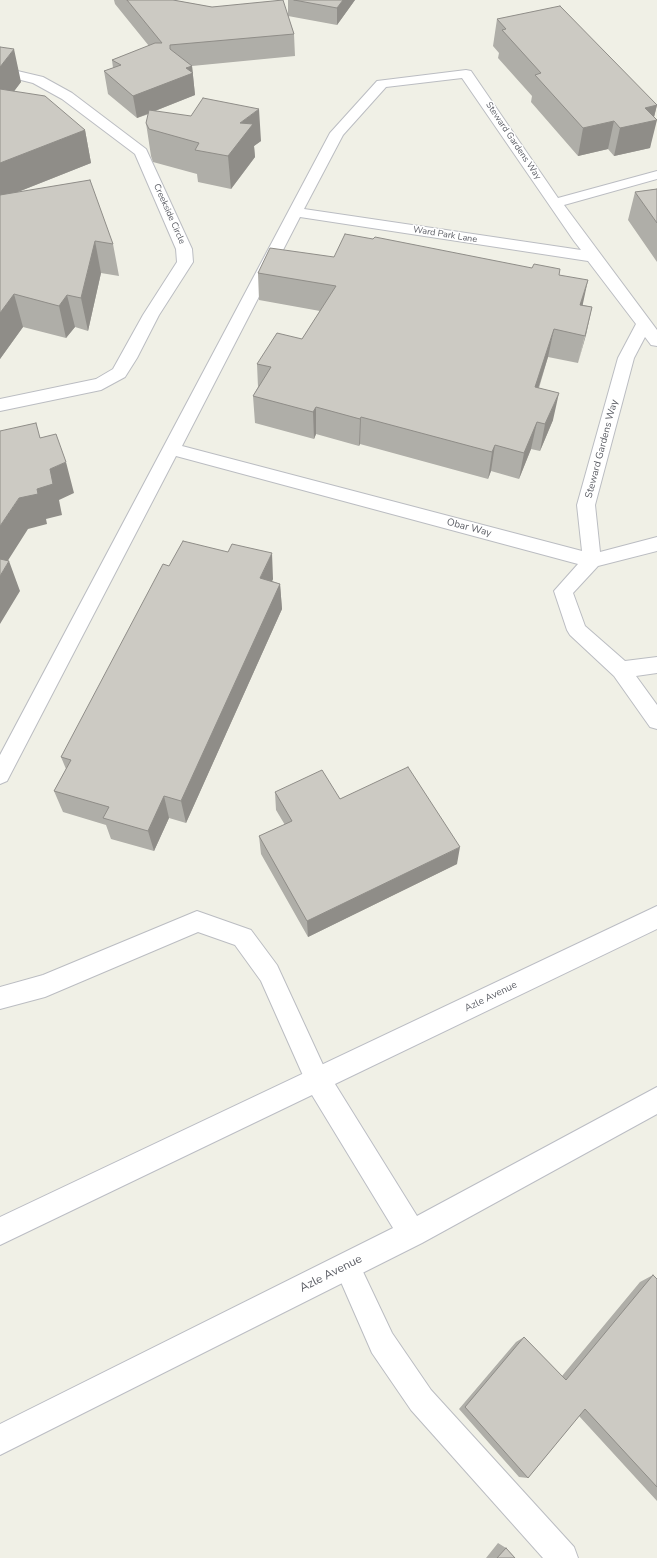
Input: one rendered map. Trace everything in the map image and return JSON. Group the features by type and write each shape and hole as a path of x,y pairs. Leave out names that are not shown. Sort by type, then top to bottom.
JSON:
{"main road":[{"name":"Azle Avenue","path":"0,1230 318,1080 657,917"},
{"path":"318,1080 412,1234"},
{"name":"Azle Avenue","path":"0,1440 412,1234 657,1100"}],"lane":[{"name":"Creekside Circle","path":"0,73 9,73 38,80 67,96 141,152 184,249 185,262 151,315 129,358 119,373 101,384 0,405"},
{"name":"Steward Gardens Way","path":"295,212 337,133 382,84 466,74 555,203 657,341"},
{"path":"555,203 657,175"},
{"path":"0,775 295,212"},
{"name":"Ward Park Lane","path":"295,212 594,257"},
{"name":"Steward Gardens Way","path":"592,561 586,505 626,358 644,324"},
{"name":"Obar Way","path":"171,449 592,561"},
{"path":"657,544 592,561 563,591 577,630 621,670 657,721"},
{"path":"621,670 657,665"},
{"path":"0,998 45,986 197,921 243,937 269,973 318,1080"},
{"path":"347,1266 382,1343 421,1400 563,1558"}],"building":[{"path":"127,0 173,0 212,7 283,0 294,34 170,45 170,49 192,66 186,68 193,73 133,96 104,71 121,65 112,60 155,43 162,43"},
{"path":"294,0 343,0 337,8"},
{"path":"560,6 657,105 645,108 657,120 620,128 614,121 583,128 535,75 541,73 502,30 506,29 497,19"},
{"path":"0,47 14,49 0,67"},
{"path":"0,89 45,96 85,130 0,163"},
{"path":"203,98 259,109 240,123 253,124 228,156 195,150 199,143 149,129 146,123 149,110 191,116"},
{"path":"90,180 113,244 95,241 81,298 67,295 59,306 14,294 0,313 0,195"},
{"path":"657,189 657,223 635,192"},
{"path":"345,234 373,239 375,237 532,268 534,264 560,269 559,275 588,280 580,305 592,307 585,336 554,329 535,387 559,393 545,424 537,422 524,453 495,445 492,452 361,417 360,419 316,407 313,412 253,396 271,367 257,364 277,333 302,339 336,286 258,273 270,248 334,257"},
{"path":"36,423 40,438 56,434 66,462 50,469 53,484 37,489 38,494 19,498 0,526 0,431"},
{"path":"183,541 228,552 232,544 272,553 260,578 280,584 181,801 164,796 148,831 103,818 109,807 54,791 71,760 61,757 163,564 169,566"},
{"path":"0,559 9,561 0,576"},
{"path":"408,767 460,847 307,921 259,836 292,821 275,792 322,770 340,799"},
{"path":"653,1275 657,1279 657,1487 585,1409 528,1478 465,1407 524,1337 566,1380"},
{"path":"506,1548 515,1558 497,1558"}]}
